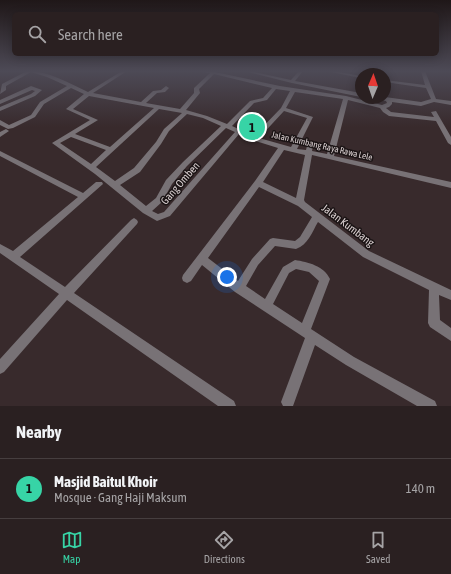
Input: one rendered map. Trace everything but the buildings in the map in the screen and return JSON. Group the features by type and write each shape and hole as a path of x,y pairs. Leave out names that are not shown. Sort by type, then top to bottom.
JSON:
{"street":[{"path":"0,102 27,90"},
{"path":"0,109 33,95 40,90"},
{"path":"0,122 8,127 13,126 33,116 42,103 65,90"},
{"name":"Jalan Kumbang Raya Rawa Lele","path":"78,90 88,94 184,111 204,117 254,139 282,147 293,150 309,150 314,153 330,157 451,185"},
{"path":"70,134 95,120 69,109 95,90"},
{"path":"142,104 155,92 164,90"},
{"path":"115,185 137,170 144,162 159,143 166,130 184,111 197,93 196,90"},
{"path":"146,211 159,200 169,182 184,164 253,102 260,102 265,99 272,90"},
{"path":"254,139 283,109 293,90 346,98 382,106 387,106 389,104"},
{"path":"334,90 355,94"},
{"path":"429,90 436,100"},
{"path":"330,157 346,98"},
{"path":"391,100 421,104 436,100 451,102"},
{"path":"382,106 389,114 438,119"},
{"path":"92,167 158,107"},
{"path":"283,109 310,117 293,150"},
{"path":"434,112 451,143"},
{"path":"0,135 6,131"},
{"name":"Gang Omben","path":"70,134 55,143 80,161 92,167 146,211 157,218 167,214 238,132"},
{"path":"70,134 112,150"},
{"path":"187,278 282,147"},
{"path":"300,204 309,150"},
{"path":"0,153 84,197"},
{"name":"Jalan Kumbang","path":"258,182 300,204 366,254 451,295"},
{"path":"13,257 99,184"},
{"path":"239,288 255,262 273,242 296,245 303,240 317,216"},
{"path":"0,368 66,294 134,222"},
{"path":"0,248 230,406"},
{"path":"202,259 239,288 350,362 430,406"},
{"path":"267,306 286,270 295,264 312,268 325,279 288,402"},
{"path":"434,288 434,323 451,335"}],"place":[{"name":"Masjid Baitul Khoir","path":"252,127"}]}
